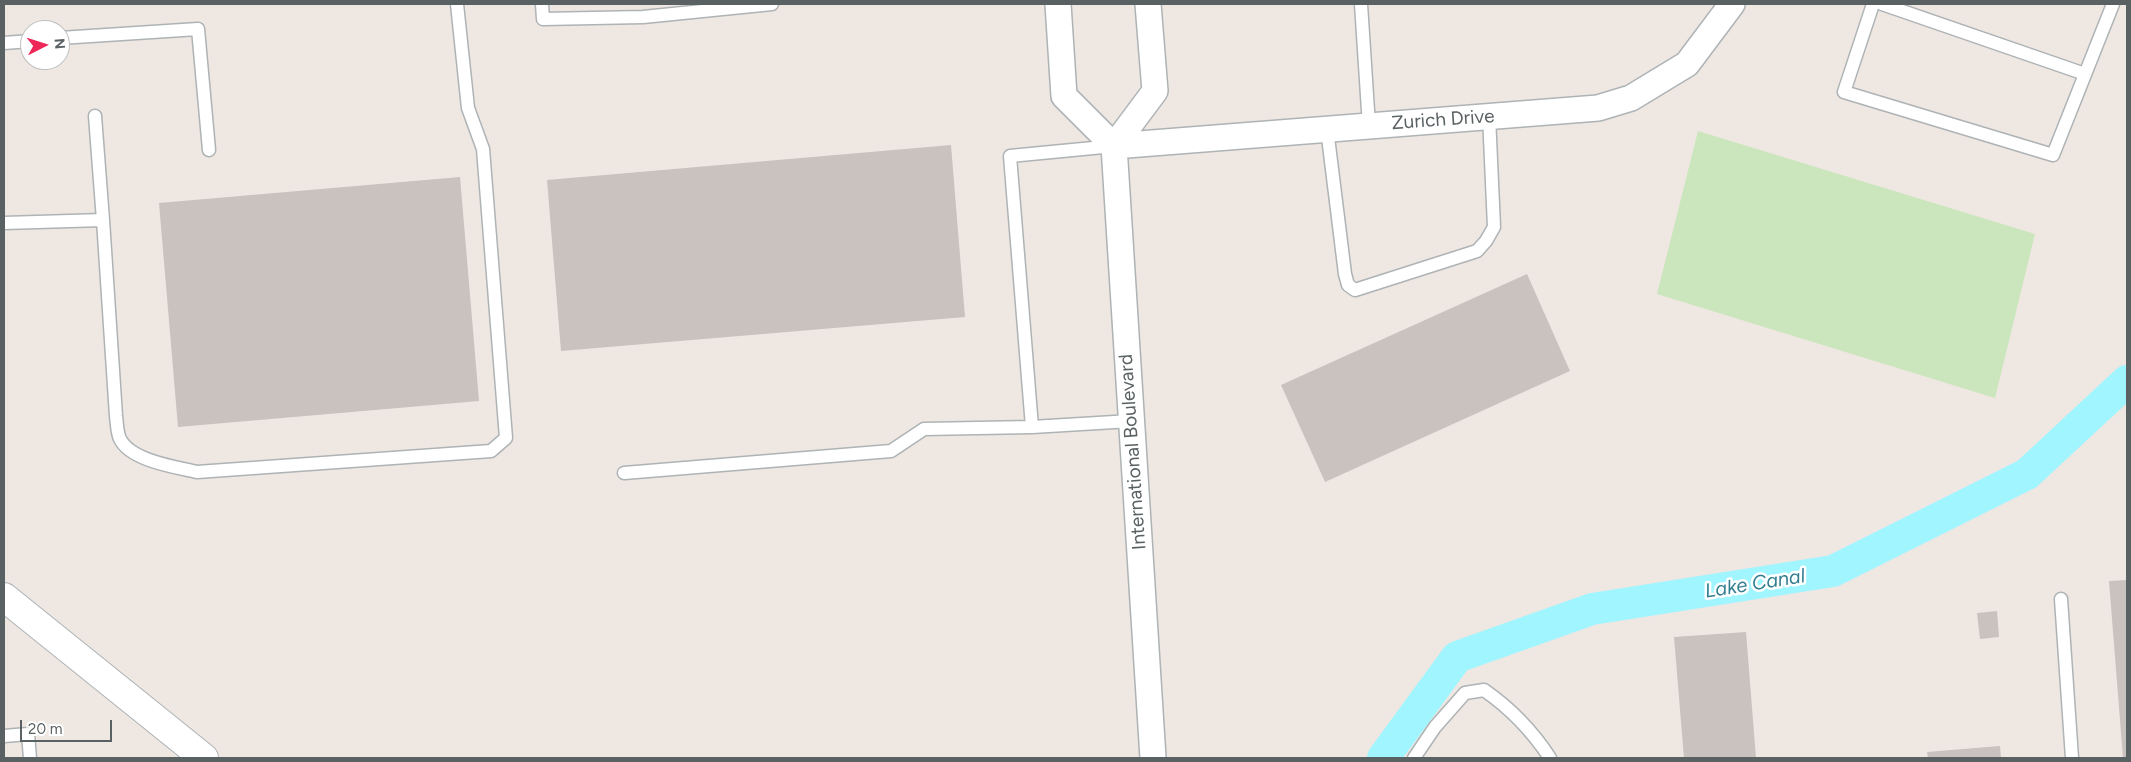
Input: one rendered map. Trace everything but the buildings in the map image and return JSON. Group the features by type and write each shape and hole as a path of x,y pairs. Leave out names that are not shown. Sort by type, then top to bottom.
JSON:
{"main road":[{"path":"4,597 204,758"}],"street":[{"path":"1058,4 1064,96 1114,146 1155,91 1148,4"},
{"name":"Zurich Drive","path":"1114,146 1598,108 1632,98 1687,64 1732,4"},
{"name":"International Boulevard","path":"1114,146 1153,758"}],"lane":[{"path":"95,116 116,416 120,440 134,452 155,463 197,472 491,452 506,438 483,150 468,108 457,4"},
{"path":"542,4 543,19 643,17 772,4"},
{"path":"1361,4 1369,126"},
{"path":"1873,4 1844,92 2053,155 2113,4"},
{"path":"1882,4 2085,74"},
{"path":"70,37 198,29 209,150"},
{"path":"4,43 20,42"},
{"path":"1327,129 1345,274 1348,285 1355,290 1477,250 1486,241 1494,227 1489,116"},
{"path":"1032,427 1010,156 1114,146"},
{"path":"4,223 103,220"},
{"path":"624,473 891,451 924,429 1032,427 1131,420"},
{"path":"2061,599 2072,758"},
{"path":"1414,758 1435,727 1465,693 1484,690 1502,702 1540,742 1550,758"},
{"path":"4,736 28,734 30,758"}],"green space":[{"path":"1698,131 2035,234 1995,398 1657,294"}],"waterway":[{"name":"Lake Canal","path":"1383,758 1457,657 1592,609 1833,571 2027,474 2127,381"}]}
